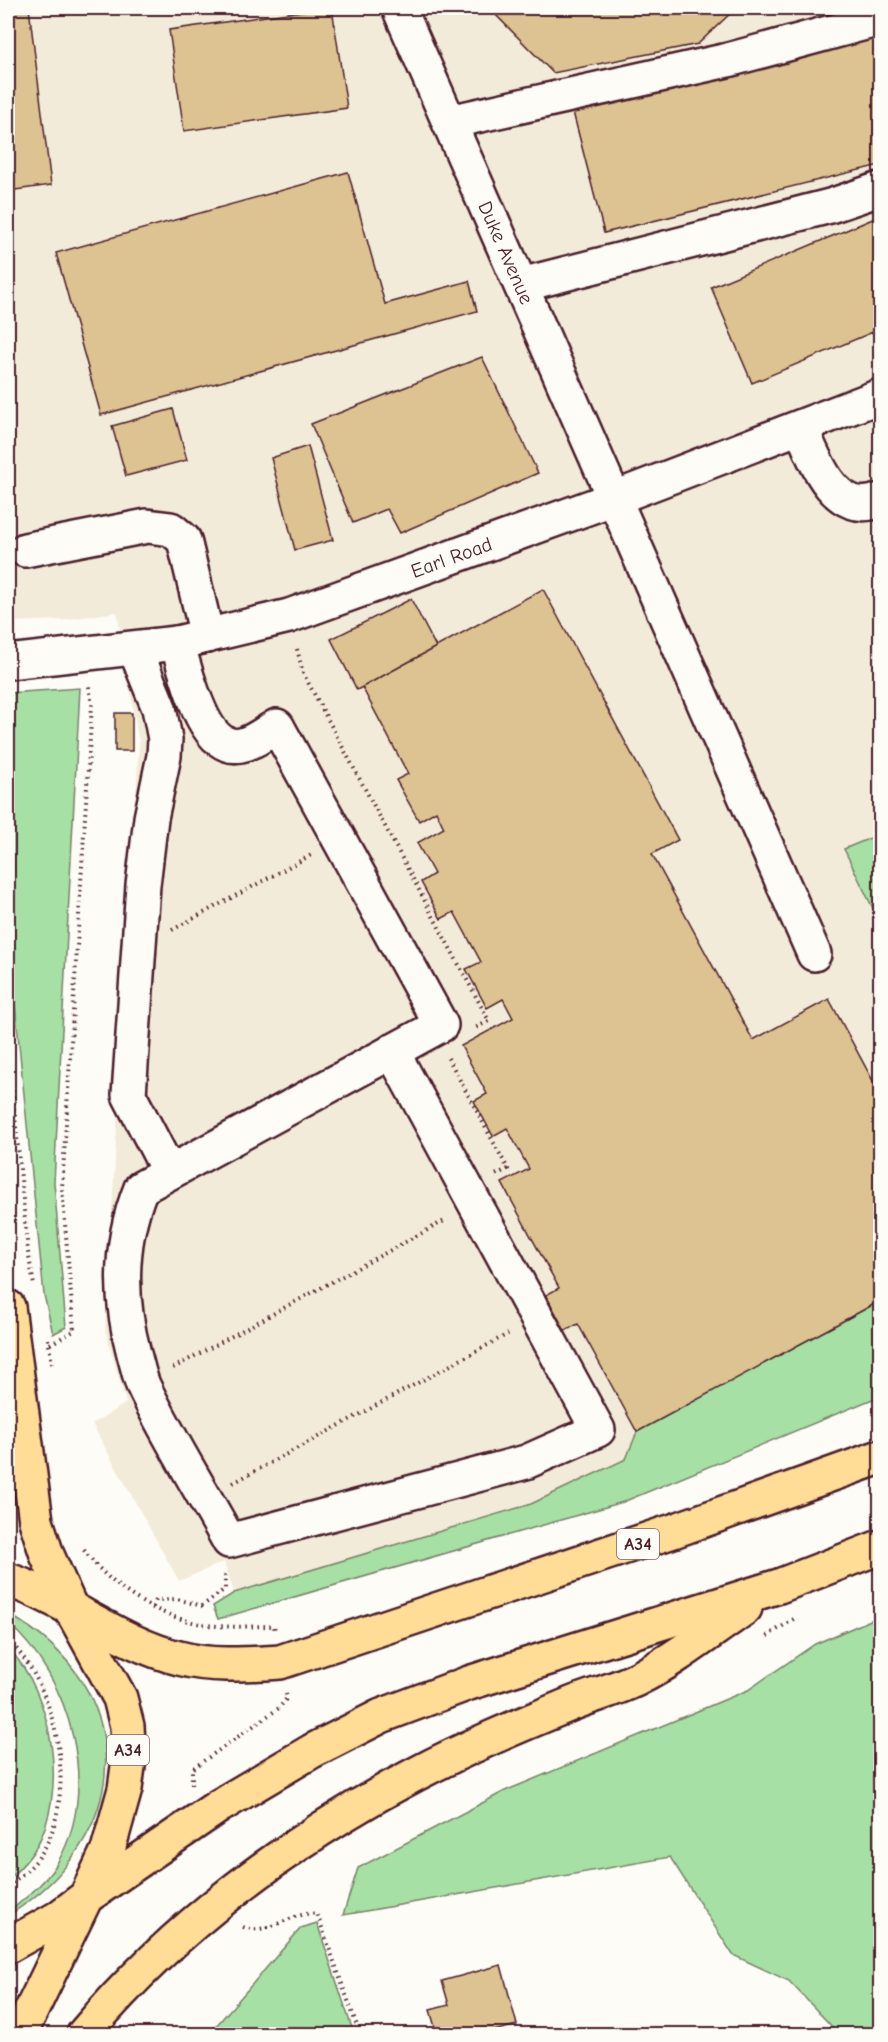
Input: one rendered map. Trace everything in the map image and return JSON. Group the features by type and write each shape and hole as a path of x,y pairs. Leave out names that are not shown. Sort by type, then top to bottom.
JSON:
{"highway":[{"path":"21,1299 16,1360 31,1501 47,1556 71,1609"},
{"name":"A34","path":"8,1580 152,1649 179,1658 222,1664 280,1662 676,1530 880,1457"},
{"name":"A34","path":"8,1946 58,1918 219,1806 312,1751 381,1716 469,1683 779,1586 880,1547"},
{"path":"84,2034 146,1966 202,1917 281,1857 353,1810 414,1775 489,1738 639,1678 779,1586"},
{"name":"A34","path":"71,1609 120,1698 127,1726 129,1759 119,1815 108,1850 86,1897"},
{"path":"20,2034 72,1931 86,1897"}],"street":[{"name":"Duke Avenue","path":"399,8 814,954"},
{"path":"450,122 728,60 880,19"},
{"path":"521,285 830,206 880,189"},
{"name":"Earl Road","path":"8,662 135,649 192,639 289,616 615,498 880,396"},
{"path":"801,427 819,470 832,488 850,500 868,505 880,500"},
{"path":"25,550 147,526 171,529 184,540 192,639 209,730 223,742 242,745 277,726 441,1025 392,1051 169,1172 141,1188 130,1215 123,1266 123,1304 143,1384 230,1541 526,1462 598,1430 392,1051"},
{"path":"135,649 159,708 165,739 164,756 151,818 137,948 129,1095 169,1172"}],"path":[{"path":"50,1344 74,1332 62,1188 92,705 83,654"},
{"path":"137,948 351,834 354,840 385,824"},
{"path":"8,1043 28,1252 21,1299"},
{"path":"143,1384 475,1204"},
{"path":"206,1498 537,1318"},
{"path":"46,1333 50,1344 52,1367"},
{"path":"80,1541 84,1551 107,1577 123,1591 153,1607 184,1620 210,1626 274,1626"},
{"path":"153,1607 156,1600 177,1599 202,1606 225,1589 225,1562 230,1541"},
{"path":"8,1640 25,1661 41,1689 54,1722 59,1794 53,1830 40,1855 8,1886"},
{"path":"192,1788 192,1768 279,1708 287,1698 286,1694"},
{"path":"236,1925 250,1930 273,1926 305,1912 317,1914 360,2034"}],"shaded area":[{"path":"8,8 880,8 880,834 844,849 880,923 880,1301 637,1432 626,1459 531,1504 234,1593 224,1562 179,1581 92,1424 126,1403 105,1330 139,743 117,612 64,620 8,622"}],"green space":[{"path":"80,688 54,1182 66,1327 53,1334 44,1295 8,934 8,693"},
{"path":"880,834 880,923 844,849"},
{"path":"880,1301 880,1396 623,1502 218,1619 213,1606 234,1593 531,1504 626,1459 637,1432"},
{"path":"8,1614 51,1645 82,1681 100,1721 106,1763 99,1805 81,1845 51,1883 9,1915 8,1913 40,1884 56,1865 70,1835 77,1803 78,1770 73,1736 63,1704 49,1673 30,1646 8,1623"},
{"path":"880,1616 880,1811 877,1813 880,1823 880,2034 839,2034 789,1981 733,1955 670,1857 343,1915 358,1868 505,1791 748,1690 815,1644"},
{"path":"8,1648 23,1667 36,1691 51,1744 53,1773 51,1800 45,1826 35,1849 8,1880"},
{"path":"317,1923 354,2034 209,2034 301,1928"}],"building":[{"path":"8,8 29,8 51,185 8,191"},
{"path":"332,8 347,108 184,131 169,30"},
{"path":"489,8 736,8 698,44 553,73"},
{"path":"880,36 880,165 604,233 573,112"},
{"path":"348,172 385,304 469,281 477,311 101,415 56,253"},
{"path":"880,216 880,329 752,383 711,287"},
{"path":"482,357 538,473 400,533 387,509 353,523 311,424"},
{"path":"173,409 187,460 126,476 112,426"},
{"path":"308,446 333,540 295,550 271,458"},
{"path":"543,589 678,840 652,854 753,1040 829,999 880,1094 880,1301 637,1432 578,1324 565,1331 546,1295 559,1288 502,1183 529,1169 507,1128 493,1136 474,1101 487,1094 461,1046 513,1018 503,999 487,1008 466,969 481,962 454,912 441,919 421,882 434,874 417,843 444,828 436,811 419,821 396,780 408,774 362,687"},
{"path":"411,599 436,647 357,690 331,639"},
{"path":"115,713 132,713 132,751 115,751"},
{"path":"501,1965 517,2025 482,2034 437,2034 430,2010 449,2005 442,1981"}]}
